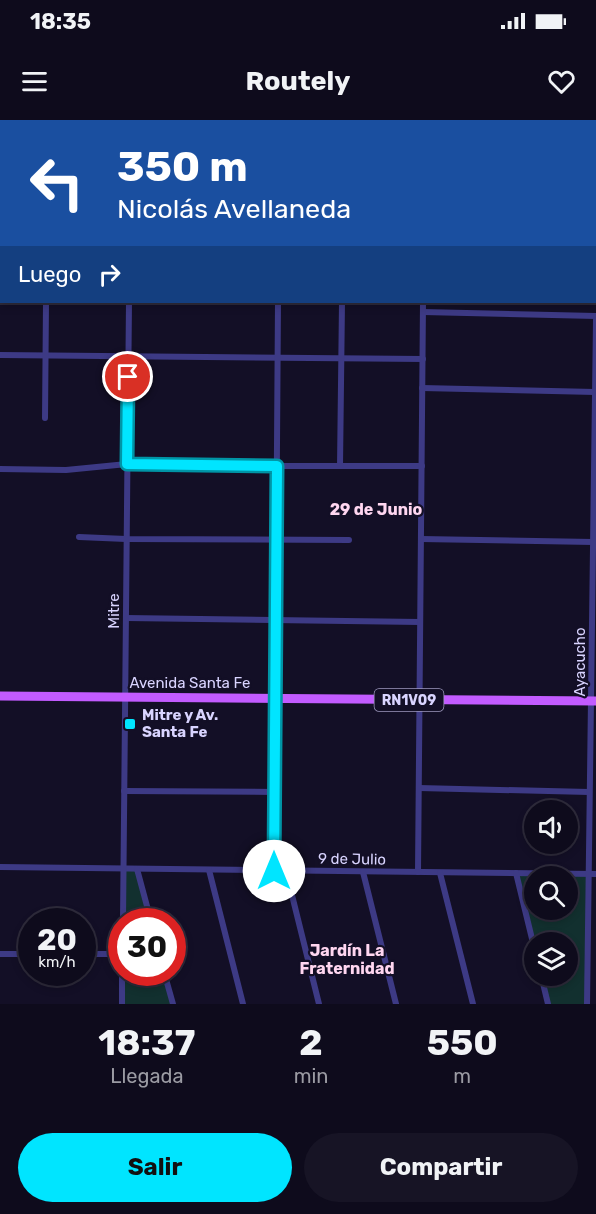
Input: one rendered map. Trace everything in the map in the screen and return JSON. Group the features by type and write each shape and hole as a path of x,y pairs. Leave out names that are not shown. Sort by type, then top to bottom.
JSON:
{"main road":[{"name":"Avenida Santa Fe","path":"0,696 594,701"}],"street":[{"path":"45,417 46,303"},
{"name":"Mitre","path":"123,908 129,303"},
{"path":"274,871 278,303"},
{"path":"340,466 342,303"},
{"path":"418,872 423,303"},
{"path":"423,312 596,318"},
{"name":"Ayacucho","path":"587,1004 592,874 589,792 594,701 593,542 596,318"},
{"path":"0,355 423,359"},
{"path":"422,388 595,392"},
{"path":"0,469 66,470 127,464 422,466"},
{"path":"79,537 349,540"},
{"path":"421,539 593,542"},
{"path":"126,618 420,622"},
{"path":"419,788 589,792"},
{"path":"124,791 274,792"},
{"name":"9 de Julio","path":"0,867 592,874"},
{"path":"137,869 148,908"},
{"path":"209,870 243,1004"},
{"path":"286,871 319,1004"},
{"path":"363,872 396,1004"},
{"path":"440,873 473,1004"},
{"path":"516,873 530,932"},
{"path":"0,954 18,954"},
{"path":"122,986 122,1004"},
{"path":"168,986 173,1004"},
{"path":"544,986 548,1004"}],"green space":[{"path":"123,869 137,869 148,908 123,908"},
{"path":"516,874 524,874 524,904"},
{"path":"578,874 588,874 587,1004 548,1004 544,986 578,986 578,932 531,932 528,920 578,920"},
{"path":"122,986 168,986 173,1004 122,1004"}],"place":[{"name":"Mitre y Av. Santa Fe","path":"130,724"}],"district":[{"name":"29 de Junio","path":"376,509"},
{"name":"Jardín La Fraternidad","path":"347,959"}],"route":[{"path":"128,377 127,464 277,466 274,871"}]}
